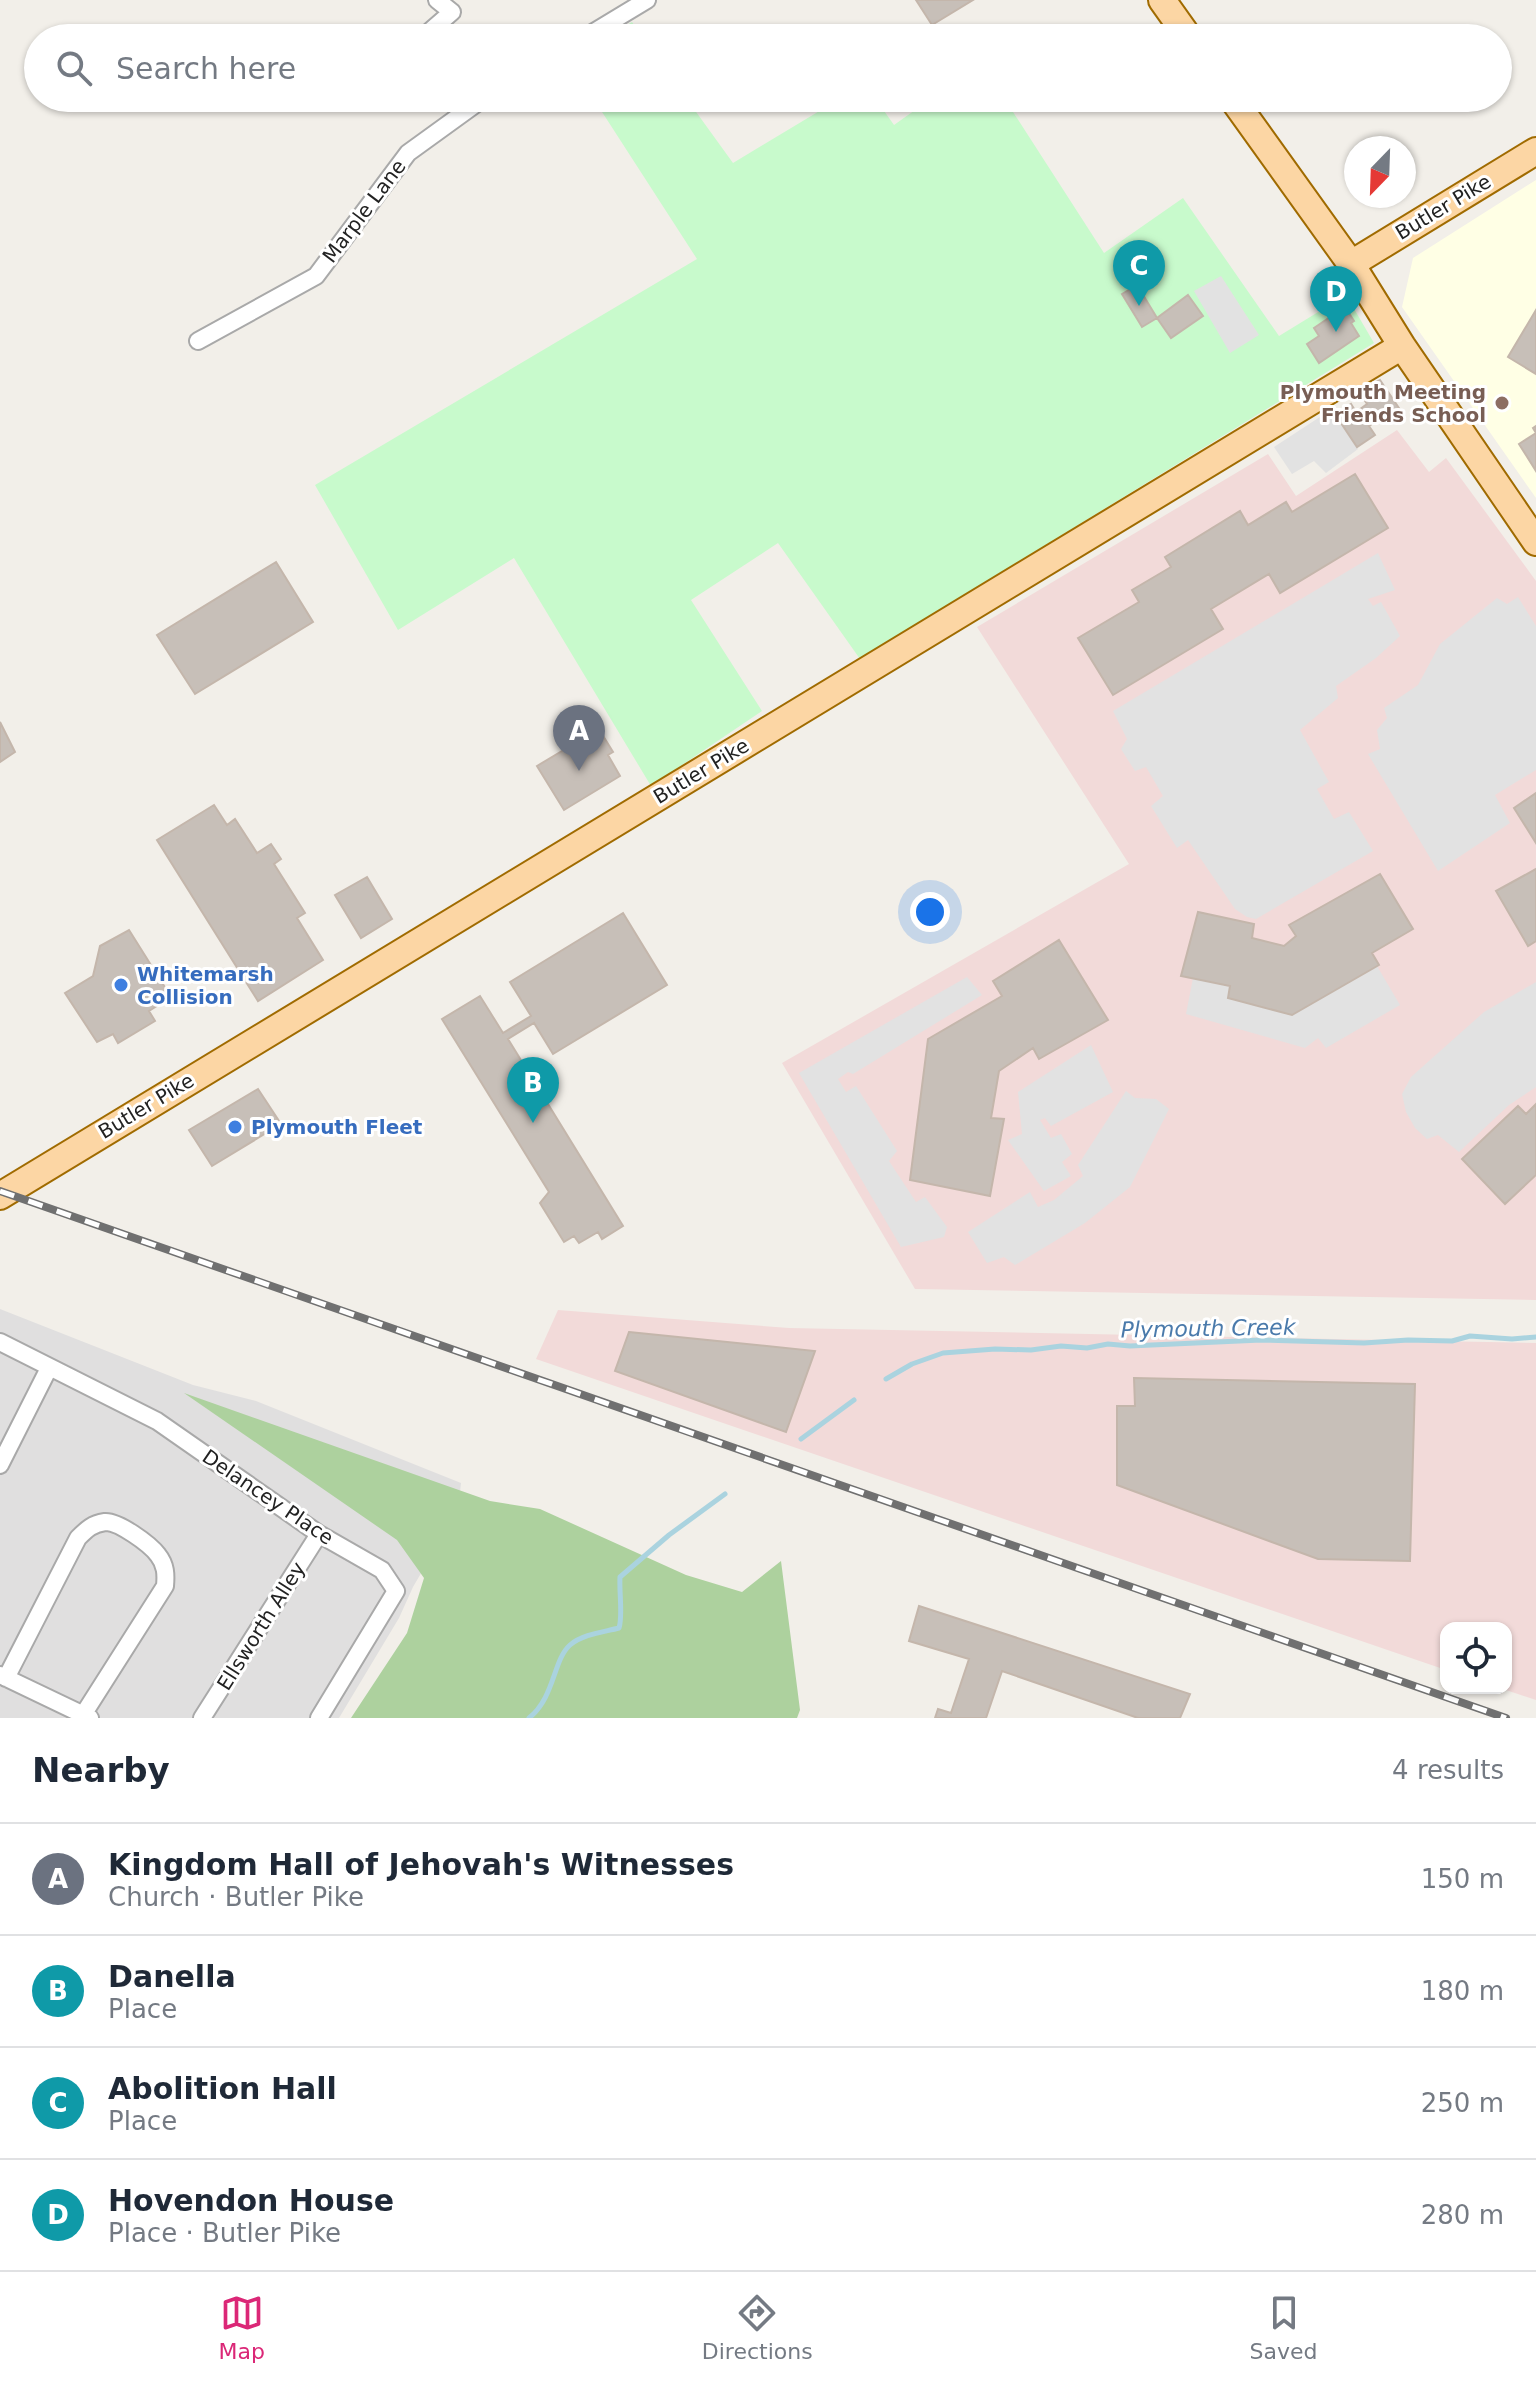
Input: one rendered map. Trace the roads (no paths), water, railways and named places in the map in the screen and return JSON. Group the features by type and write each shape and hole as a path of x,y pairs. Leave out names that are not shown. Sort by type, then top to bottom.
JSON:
{"main road":[{"path":"1162,0 1179,24"},
{"path":"1242,112 1351,264 1402,346 1536,542"},
{"name":"Butler Pike","path":"1351,264 1536,151"},
{"name":"Butler Pike","path":"0,1196 1402,346"}],"street":[{"path":"437,0 452,12 438,24"},
{"path":"607,24 647,0"},
{"name":"Marple Lane","path":"198,341 316,276 408,153 465,112"},
{"name":"Delancey Place","path":"0,1342 157,1421 319,1534 382,1570 396,1591 319,1718"},
{"path":"0,1465 49,1368"},
{"path":"108,1522 119,1525 158,1556 166,1572 165,1586 85,1717 3,1677 78,1538 91,1525 108,1522"},
{"name":"Ellsworth Alley","path":"202,1718 319,1534"}],"waterway":[{"name":"Plymouth Creek","path":"886,1379 912,1364 943,1353 995,1349 1261,1340 1364,1343 1452,1341 1470,1336 1536,1337"},
{"name":"Plymouth Creek","path":"801,1439 854,1400"},
{"name":"Plymouth Creek","path":"529,1718 544,1700 560,1660 570,1645 587,1636 619,1628 620,1577 669,1535 725,1494"}],"railway":[{"path":"0,1191 1506,1718"}],"place":[{"name":"Abolition Hall","path":"1139,306"},
{"name":"Hovendon House","path":"1336,332"},
{"name":"Plymouth Meeting Friends School","path":"1502,403"},
{"name":"Kingdom Hall of Jehovah's Witnesses","path":"579,771"},
{"name":"Whitemarsh Collision","path":"121,985"},
{"name":"Danella","path":"533,1123"},
{"name":"Plymouth Fleet","path":"235,1127"}]}
